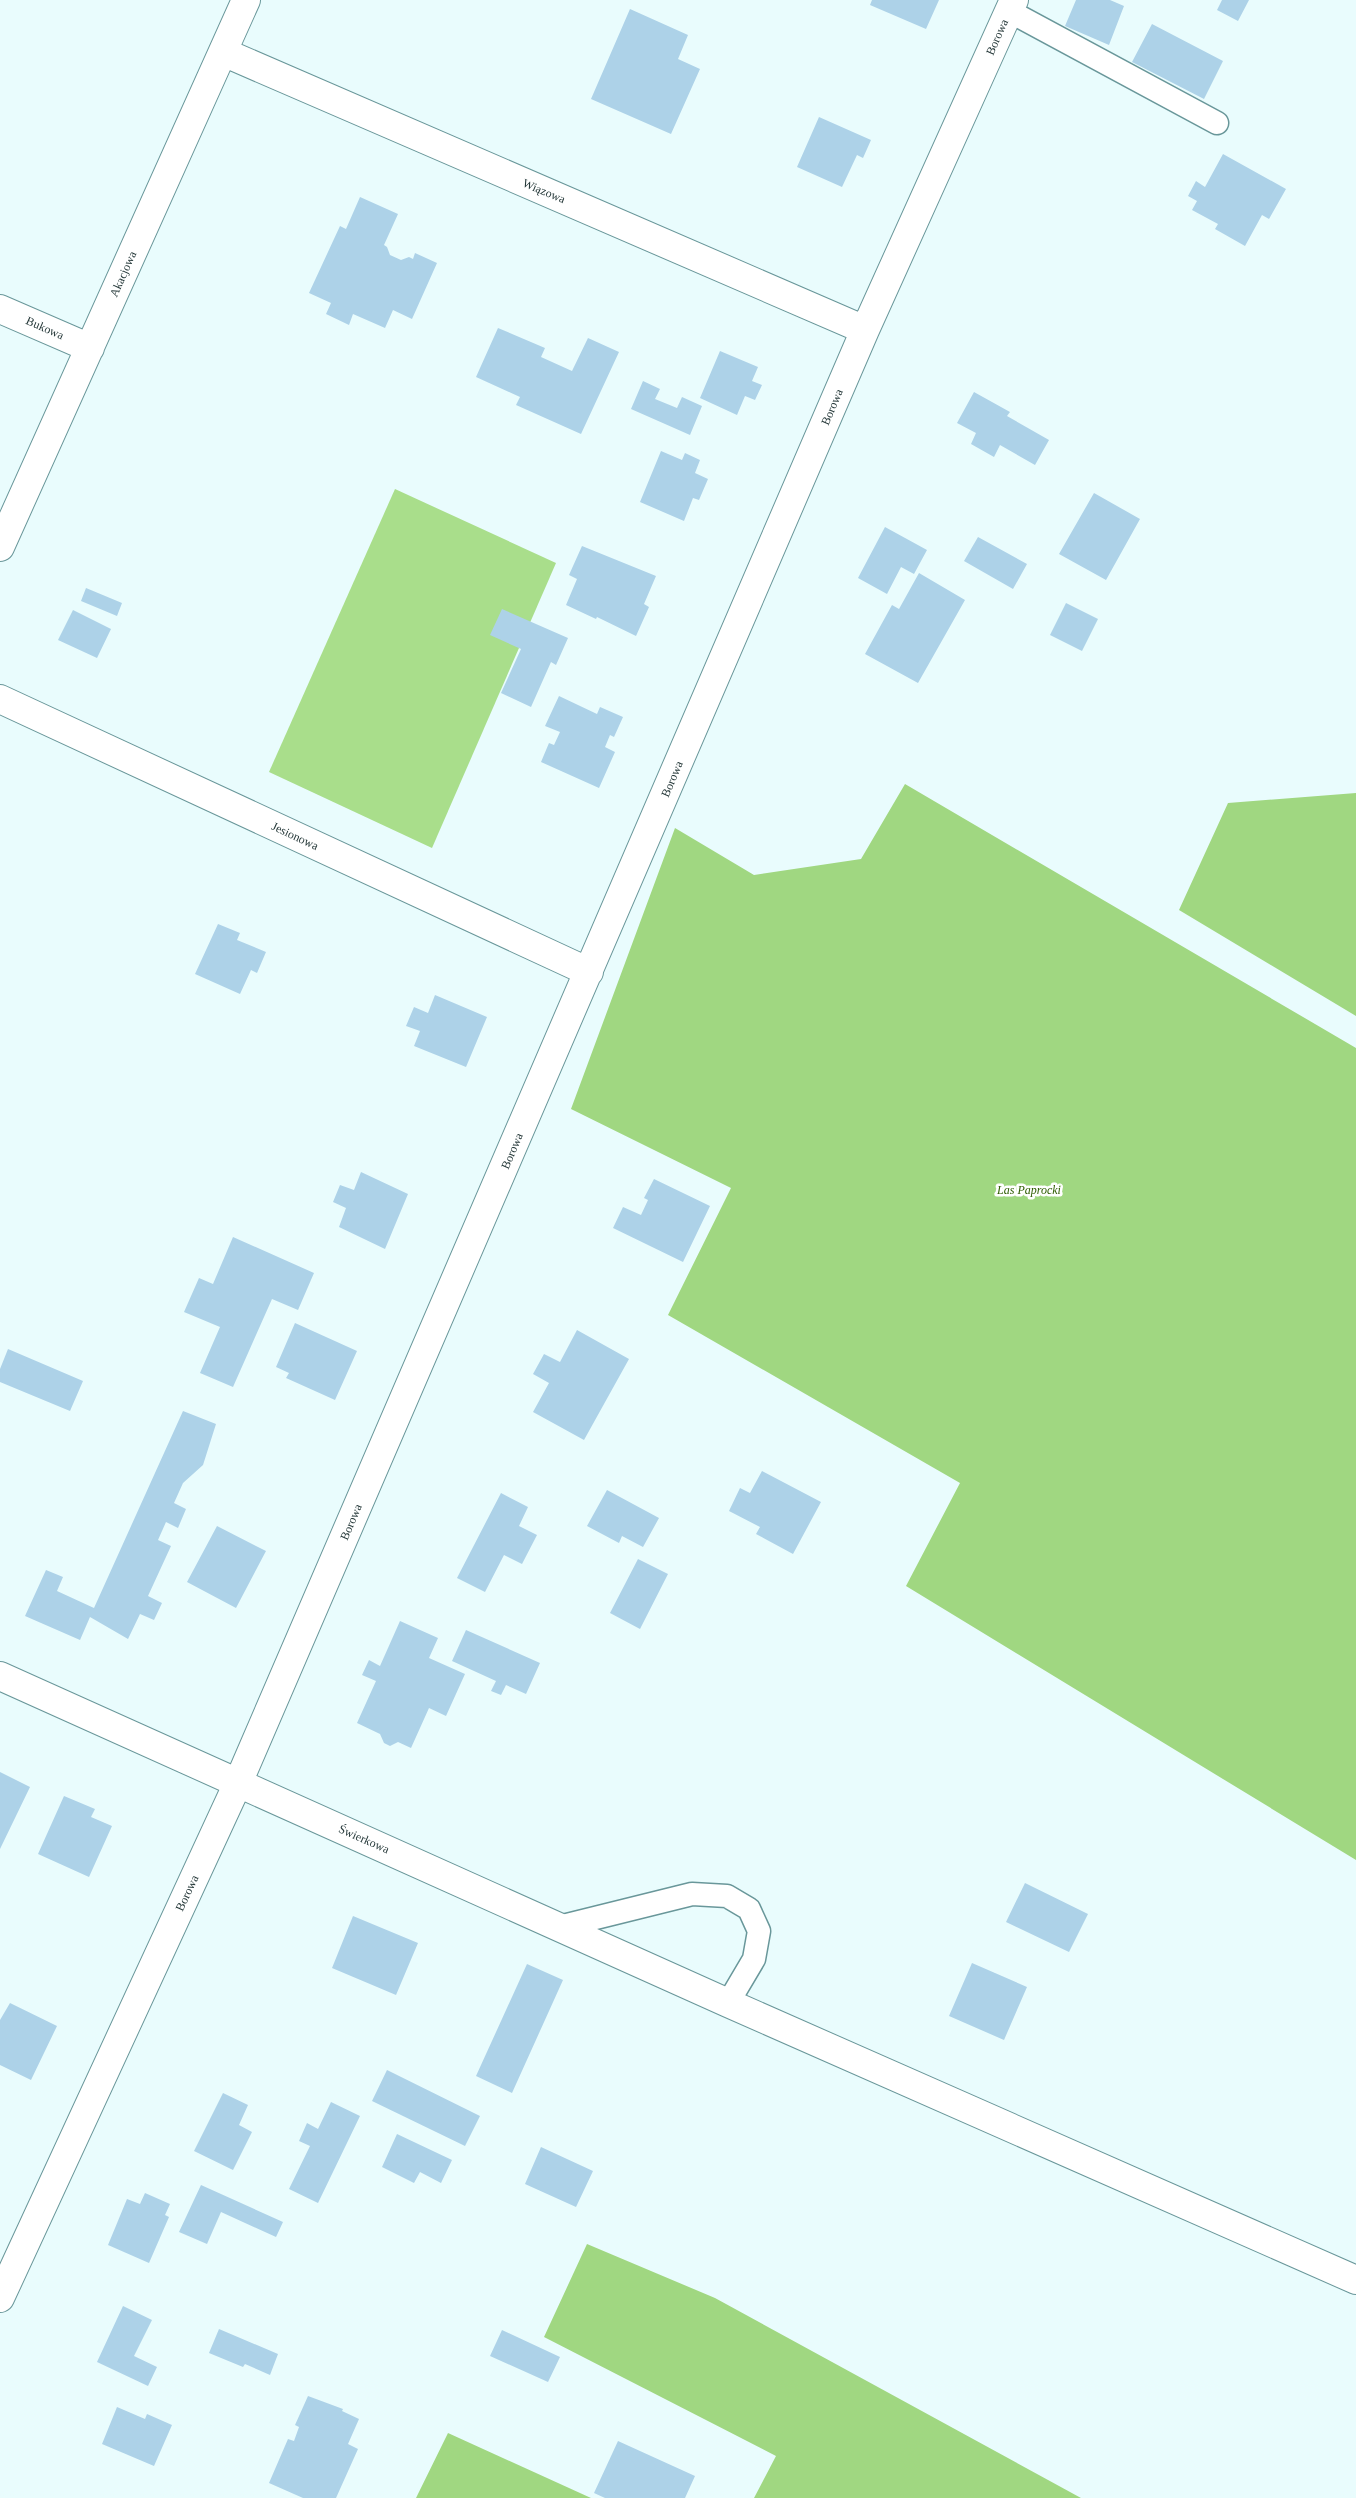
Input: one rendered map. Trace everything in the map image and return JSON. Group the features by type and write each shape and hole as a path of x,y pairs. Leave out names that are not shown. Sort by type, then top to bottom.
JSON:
{"street":[{"name":"Akacjowa","path":"0,548 246,0"},
{"name":"Borowa","path":"0,2298 238,1783 865,330 1011,5"},
{"name":"Wiązowa","path":"223,52 865,330"},
{"name":"Bukowa","path":"0,308 90,348"},
{"name":"Jesionowa","path":"0,699 589,972"},
{"name":"Świerkowa","path":"0,1676 728,2003 1356,2280"}],"lane":[{"path":"1011,5 1217,123"},
{"path":"559,1927 692,1894 727,1896 750,1909 759,1931 754,1959 728,2003"}],"green space":[{"path":"395,489 556,563 432,848 269,772"},
{"name":"Las Paprocki","path":"905,784 1356,1048 1356,1860 906,1586 960,1483 668,1315 731,1188 571,1109 675,828 754,875 861,859"},
{"path":"1356,793 1356,1016 1179,910 1228,803"},
{"path":"587,2244 715,2298 1081,2498 754,2498 776,2456 544,2337"},
{"path":"448,2433 591,2498 416,2498"}],"building":[{"path":"872,0 939,0 926,29 870,5"},
{"path":"1076,0 1110,0 1124,6 1109,45 1065,26"},
{"path":"1222,0 1249,0 1238,21 1217,10"},
{"path":"630,9 688,35 678,59 700,69 671,134 591,99"},
{"path":"1152,24 1223,61 1204,99 1132,62"},
{"path":"819,117 871,140 863,158 857,155 842,187 797,167"},
{"path":"1223,154 1286,189 1269,219 1262,215 1245,246 1215,229 1218,224 1192,210 1197,201 1188,196 1196,181 1205,187"},
{"path":"360,197 398,214 384,245 387,247 390,255 401,260 409,257 413,259 415,253 437,263 412,319 393,310 385,328 353,314 349,325 326,314 331,303 309,293 340,226 346,229"},
{"path":"498,328 545,348 541,357 572,371 588,338 619,352 581,434 516,405 520,397 476,377"},
{"path":"720,351 758,367 752,381 762,385 755,400 745,396 737,415 700,398"},
{"path":"643,381 660,389 655,399 677,408 682,397 702,406 690,435 631,409"},
{"path":"974,392 1010,412 1007,416 1049,440 1035,465 1000,445 994,457 971,444 976,433 957,423"},
{"path":"661,451 682,460 685,453 700,460 695,473 708,479 699,500 693,498 684,521 640,502"},
{"path":"1094,493 1140,519 1106,580 1059,554"},
{"path":"885,527 927,550 914,574 901,567 887,594 858,578"},
{"path":"978,537 1027,564 1013,589 964,561"},
{"path":"582,546 656,576 644,604 649,607 636,636 597,617 596,619 566,605 577,579 569,575"},
{"path":"919,573 965,600 918,683 865,654 892,605 899,609"},
{"path":"86,588 122,603 117,616 81,601"},
{"path":"1066,603 1098,619 1082,651 1050,635"},
{"path":"502,609 568,638 556,665 551,662 531,707 501,693 521,649 490,635"},
{"path":"73,610 111,629 97,658 58,640"},
{"path":"559,696 597,714 600,707 623,717 614,737 610,735 605,747 615,752 599,788 541,762 549,743 554,745 560,732 545,726"},
{"path":"218,924 240,933 237,940 266,952 257,973 251,970 240,994 195,974"},
{"path":"435,995 487,1017 466,1067 414,1046 420,1031 406,1026 414,1007 428,1013"},
{"path":"361,1172 408,1194 385,1249 339,1227 346,1208 333,1202 340,1185 354,1190"},
{"path":"654,1179 710,1206 683,1262 613,1228 623,1207 641,1215 648,1200 644,1198"},
{"path":"233,1237 314,1273 298,1310 272,1299 233,1387 200,1373 220,1327 184,1312 199,1278 213,1284"},
{"path":"295,1323 357,1351 335,1400 286,1378 289,1373 276,1367"},
{"path":"577,1330 629,1359 584,1440 533,1412 549,1383 533,1374 544,1354 560,1362"},
{"path":"8,1349 83,1381 70,1411 0,1382 0,1369"},
{"path":"183,1411 216,1424 203,1465 183,1483 174,1503 186,1509 178,1528 166,1522 158,1540 171,1546 148,1596 162,1603 154,1620 140,1614 128,1639 90,1617 80,1640 25,1616 46,1570 63,1577 57,1591 94,1608"},
{"path":"762,1471 821,1502 793,1554 756,1534 760,1527 729,1511 740,1488 750,1493"},
{"path":"607,1490 659,1518 643,1547 622,1536 619,1543 587,1526"},
{"path":"501,1493 528,1507 519,1526 537,1535 522,1564 504,1555 485,1592 457,1578"},
{"path":"217,1526 266,1551 236,1608 187,1582"},
{"path":"638,1559 668,1574 640,1629 610,1613"},
{"path":"400,1621 438,1638 429,1658 465,1674 446,1716 429,1708 411,1748 398,1742 390,1746 384,1743 380,1734 357,1723 376,1681 362,1675 369,1660 380,1666"},
{"path":"466,1630 540,1663 526,1694 506,1685 501,1695 491,1691 496,1681 452,1661"},
{"path":"0,1772 30,1787 0,1849"},
{"path":"64,1796 95,1809 91,1817 112,1826 89,1877 38,1854"},
{"path":"1025,1883 1088,1914 1069,1952 1006,1922"},
{"path":"353,1916 418,1943 396,1995 332,1968"},
{"path":"972,1963 1027,1987 1004,2040 949,2016"},
{"path":"527,1964 563,1980 512,2093 476,2076"},
{"path":"10,2003 57,2026 31,2080 0,2065 0,2020"},
{"path":"387,2070 480,2116 465,2146 372,2101"},
{"path":"223,2093 248,2105 239,2125 252,2132 233,2170 194,2151"},
{"path":"331,2102 360,2116 318,2203 289,2189 310,2146 299,2141 307,2123 318,2129"},
{"path":"397,2134 452,2160 441,2183 420,2172 414,2183 382,2167"},
{"path":"541,2147 593,2171 576,2207 525,2184"},
{"path":"201,2185 283,2222 276,2237 221,2212 207,2244 179,2232"},
{"path":"145,2193 170,2204 165,2215 169,2217 149,2263 108,2245 127,2199 140,2204"},
{"path":"123,2306 152,2320 134,2356 157,2367 148,2386 97,2362"},
{"path":"219,2329 278,2354 270,2375 245,2364 243,2367 209,2353"},
{"path":"502,2330 560,2357 548,2382 490,2356"},
{"path":"308,2396 343,2409 342,2411 359,2419 348,2444 358,2449 336,2498 303,2498 269,2483 288,2439 294,2441 299,2427 295,2425"},
{"path":"117,2407 145,2419 147,2414 172,2425 154,2466 102,2444"},
{"path":"618,2441 695,2476 685,2498 605,2498 594,2493"}]}
